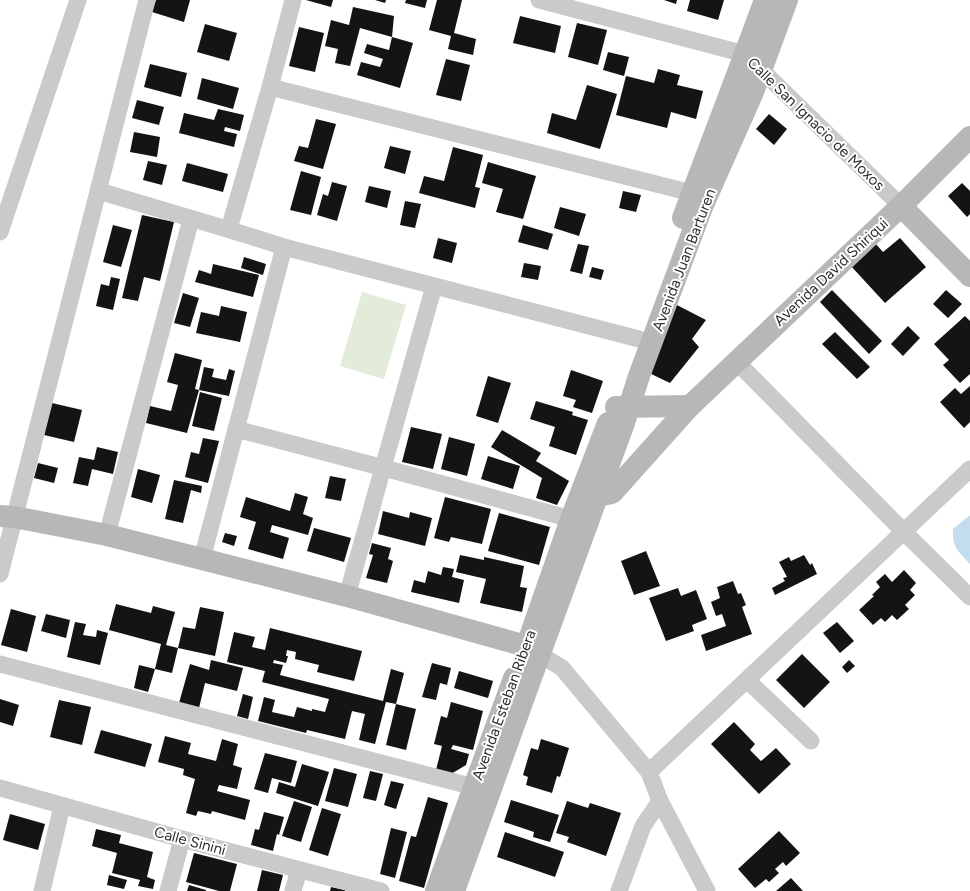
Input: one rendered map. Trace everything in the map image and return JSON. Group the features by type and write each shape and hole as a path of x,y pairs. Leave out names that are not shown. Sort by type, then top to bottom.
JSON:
{"street":[{"path":"0,232 7,185 78,0"},
{"path":"0,574 7,517 99,192 147,0"},
{"path":"229,229 270,88 293,0"},
{"name":"Calle San Ignacio de Moxos","path":"539,0 745,54 901,206 970,276"},
{"name":"Avenida Juan Barturen","path":"579,521 622,407 639,339 764,0"},
{"name":"Avenida Juan Barturen","path":"622,407 639,376 702,207 761,70 787,0"},
{"path":"270,88 692,193"},
{"name":"Avenida David Shiriqui","path":"589,494 612,493 690,406 901,206 970,137"},
{"path":"99,192 229,229 284,247 639,339"},
{"path":"107,535 191,219"},
{"path":"202,559 284,247"},
{"path":"347,596 434,286"},
{"path":"736,361 970,597"},
{"path":"622,407 690,406"},
{"path":"236,429 579,521"},
{"path":"649,772 970,469"},
{"path":"7,517 107,535 202,559 347,596 533,650 562,668 649,772 660,801 707,891"},
{"name":"Avenida Esteban Ribera","path":"454,891 533,650 579,521"},
{"name":"Avenida Esteban Ribera","path":"436,891 474,787 533,650"},
{"path":"0,664 474,787"},
{"path":"747,680 811,741"},
{"name":"Calle Sinini","path":"0,788 182,839 381,891"},
{"path":"619,891 643,826 660,801"},
{"path":"42,891 62,806"},
{"path":"168,891 182,839"},
{"path":"294,891 299,870"}],"green space":[{"path":"362,292 406,305 384,379 340,366"}],"water":[{"path":"969,516 970,564 962,556 955,545 953,535 953,529"}],"building":[{"path":"156,0 190,0 184,22 152,12"},
{"path":"306,0 333,0 331,7"},
{"path":"375,0 386,0 385,3"},
{"path":"406,0 427,0 425,8 405,3"},
{"path":"437,0 462,0 454,33 476,39 473,55 448,49 451,36 429,30"},
{"path":"664,0 677,0 676,4"},
{"path":"690,0 724,0 718,20 687,11"},
{"path":"353,7 394,16 392,37 360,28 350,66 335,63 338,49 325,46 331,20 349,25"},
{"path":"520,16 561,26 555,53 513,43"},
{"path":"577,23 607,30 598,65 568,57"},
{"path":"205,24 237,33 229,61 197,52"},
{"path":"299,27 324,33 315,72 289,66"},
{"path":"392,37 413,43 400,88 357,75 361,62 380,67 383,59 364,53 367,44 389,50"},
{"path":"608,52 629,57 624,76 603,70"},
{"path":"446,59 470,65 461,101 436,95"},
{"path":"150,64 187,73 181,97 144,87"},
{"path":"658,69 680,75 677,85 703,91 696,119 671,112 667,128 616,115 626,76 654,83"},
{"path":"202,78 239,88 233,109 197,99"},
{"path":"587,85 617,94 600,149 547,133 552,113 576,120"},
{"path":"137,100 164,107 159,125 132,118"},
{"path":"218,109 244,115 240,131 225,127 224,131 237,134 234,147 179,133 184,113 214,120"},
{"path":"769,114 787,129 774,145 756,129"},
{"path":"316,119 336,124 323,169 294,161 299,146 308,148"},
{"path":"134,132 160,137 157,157 130,152"},
{"path":"390,146 411,151 405,174 384,168"},
{"path":"453,147 483,155 475,187 480,188 475,208 419,193 424,176 444,181"},
{"path":"148,161 167,165 162,185 143,180"},
{"path":"488,162 536,176 523,219 496,212 503,189 482,183"},
{"path":"187,163 228,174 223,192 182,181"},
{"path":"301,171 321,177 311,215 290,210"},
{"path":"332,182 347,186 337,221 317,215 323,194 328,196"},
{"path":"962,183 970,191 970,214 967,217 948,196"},
{"path":"369,186 391,191 387,208 365,202"},
{"path":"623,191 641,195 636,212 619,208"},
{"path":"405,201 421,204 415,228 400,225"},
{"path":"560,207 586,214 579,236 554,228"},
{"path":"142,215 174,222 160,281 144,277 138,301 122,298"},
{"path":"113,225 132,230 121,267 103,262"},
{"path":"523,225 553,234 548,250 518,242"},
{"path":"438,238 457,243 452,263 433,258"},
{"path":"900,238 926,267 885,303 850,265 875,243 883,252"},
{"path":"578,244 589,246 582,274 570,271"},
{"path":"244,257 266,264 263,275 241,268"},
{"path":"524,263 541,266 538,280 521,277"},
{"path":"213,264 259,275 253,297 195,282 199,270 211,274"},
{"path":"592,267 604,270 601,280 589,277"},
{"path":"111,277 120,279 113,310 96,306 101,284 109,286"},
{"path":"832,290 882,341 869,354 820,302"},
{"path":"946,290 962,304 948,318 933,304"},
{"path":"183,293 199,298 190,327 174,323"},
{"path":"675,304 706,320 692,339 699,347 670,383 647,372"},
{"path":"221,306 247,312 240,342 196,333 201,312 219,316"},
{"path":"965,316 970,321 970,374 960,383 943,365 949,360 934,344"},
{"path":"908,326 920,338 903,356 891,344"},
{"path":"835,332 870,367 857,379 822,344"},
{"path":"175,353 202,360 195,389 199,390 187,433 146,423 150,406 171,411 178,385 167,382"},
{"path":"204,367 214,369 212,377 226,380 229,369 235,371 229,396 199,390"},
{"path":"571,370 603,381 592,413 573,407 576,400 563,396"},
{"path":"488,376 511,383 498,423 476,416"},
{"path":"970,386 970,422 964,428 940,402 955,388 961,394"},
{"path":"200,392 222,398 214,431 192,426"},
{"path":"536,401 573,412 572,415 588,420 576,455 549,446 555,427 530,419"},
{"path":"52,403 82,410 74,442 44,435"},
{"path":"411,427 442,434 433,469 402,462"},
{"path":"502,430 541,453 536,461 569,481 557,505 536,498 542,478 491,447"},
{"path":"449,437 475,444 467,476 441,469"},
{"path":"203,438 219,441 208,483 185,477 191,452 199,454"},
{"path":"97,447 118,452 113,474 92,469 88,486 73,483 79,457 94,460"},
{"path":"488,456 520,466 513,489 481,479"},
{"path":"38,463 58,468 54,483 34,478"},
{"path":"138,469 160,475 152,503 131,497"},
{"path":"330,476 346,479 341,501 325,498"},
{"path":"174,480 202,486 201,493 191,490 183,523 165,519"},
{"path":"295,493 308,497 303,514 313,518 308,535 272,525 270,532 289,538 283,559 248,549 256,522 240,517 246,497 290,511"},
{"path":"445,497 491,509 482,544 451,537 449,542 434,538"},
{"path":"383,511 409,518 410,512 432,518 425,546 378,534"},
{"path":"499,513 550,527 539,565 488,551"},
{"path":"314,528 351,538 344,562 307,551"},
{"path":"225,533 237,536 234,546 222,542"},
{"path":"372,543 391,548 388,559 393,561 387,583 366,578 373,555 369,554"},
{"path":"646,551 660,586 634,595 621,561"},
{"path":"460,555 484,560 484,557 524,566 520,587 527,588 522,612 480,603 486,579 456,572"},
{"path":"804,555 810,565 812,563 817,574 775,595 772,588 785,581 783,578 787,577 779,562 789,557 791,561"},
{"path":"443,567 454,569 452,577 464,580 459,603 411,592 414,580 425,583 428,571 441,575"},
{"path":"904,570 916,583 910,590 915,595 905,605 909,609 897,620 892,615 885,622 881,618 873,625 859,610 874,596 872,595 880,587 876,582 885,574 892,582"},
{"path":"733,581 738,594 741,593 746,605 742,607 752,634 706,651 701,635 726,626 722,614 716,616 711,602 720,598 717,587"},
{"path":"678,588 681,596 696,590 707,619 692,625 694,631 666,641 649,598"},
{"path":"116,604 151,613 153,606 175,612 166,645 178,648 172,673 155,669 161,644 109,630"},
{"path":"200,607 224,612 215,656 178,648 183,627 195,629"},
{"path":"11,609 36,616 27,652 1,645"},
{"path":"46,614 70,620 66,638 41,631"},
{"path":"75,622 86,624 83,635 96,637 97,630 108,633 100,665 67,657"},
{"path":"837,622 854,641 840,653 823,633"},
{"path":"270,628 362,651 354,681 317,672 319,665 295,659 296,652 287,650 286,656 288,656 286,663 274,660 273,663 283,665 280,675 383,701 391,669 404,673 396,704 386,702 375,744 359,740 365,714 352,711 345,739 307,730 306,733 258,721 264,697 275,700 272,712 294,717 297,707 312,711 312,709 325,712 329,699 262,682 265,671 227,662 234,632 255,637 252,647 265,650"},
{"path":"802,654 830,682 804,708 776,680"},
{"path":"211,660 243,668 237,691 205,683 199,708 179,703 190,664 209,670"},
{"path":"849,660 855,666 847,673 842,667"},
{"path":"432,663 451,668 447,685 440,683 436,700 422,697"},
{"path":"139,665 155,669 148,692 134,688"},
{"path":"459,671 493,681 488,698 454,688"},
{"path":"243,694 253,697 248,719 237,716"},
{"path":"0,699 19,705 13,726 0,722"},
{"path":"59,700 91,707 82,745 50,737"},
{"path":"451,702 483,711 473,750 453,745 451,749 469,754 466,765 451,774 436,770 442,746 434,744 441,716 447,718"},
{"path":"396,704 416,709 406,750 386,745"},
{"path":"734,722 755,744 750,750 761,761 776,748 791,764 759,794 711,744"},
{"path":"101,730 152,744 145,767 94,753"},
{"path":"165,736 191,743 188,754 216,761 222,739 238,744 233,765 242,768 237,789 219,785 217,791 250,800 245,820 212,811 211,814 198,811 196,816 186,813 195,779 183,775 184,769 158,762"},
{"path":"541,739 569,748 560,777 557,776 552,793 526,785 528,777 523,775 531,748 538,750"},
{"path":"265,753 297,761 291,783 272,778 268,793 254,789"},
{"path":"302,764 329,772 318,806 276,793 279,782 295,787"},
{"path":"334,768 357,774 348,807 325,801"},
{"path":"370,771 383,774 376,801 363,798"},
{"path":"391,781 404,784 396,809 384,805"},
{"path":"428,797 448,803 424,888 399,881 411,836 416,837"},
{"path":"511,800 559,815 550,842 533,837 534,832 504,822"},
{"path":"294,801 312,807 301,842 282,836"},
{"path":"567,801 588,808 590,803 621,813 606,856 567,842 569,837 556,833"},
{"path":"322,808 341,814 328,856 309,850"},
{"path":"264,812 284,817 279,835 277,834 273,851 251,845 255,829 259,830"},
{"path":"10,814 45,824 38,850 3,840"},
{"path":"391,828 407,832 395,878 380,874"},
{"path":"96,829 121,835 119,843 153,852 147,877 155,880 153,889 138,886 140,880 112,873 117,853 92,846"},
{"path":"779,831 800,853 786,866 783,862 775,869 779,873 769,882 766,879 755,888 738,869"},
{"path":"505,832 564,852 555,877 497,857"},
{"path":"194,853 237,864 230,891 219,891 186,882"},
{"path":"262,870 283,875 279,891 257,891"},
{"path":"109,875 127,880 124,889 107,885"},
{"path":"791,878 803,891 776,891"},
{"path":"189,885 206,890 206,891 187,891"},
{"path":"331,887 345,890 345,891 330,891"}]}
